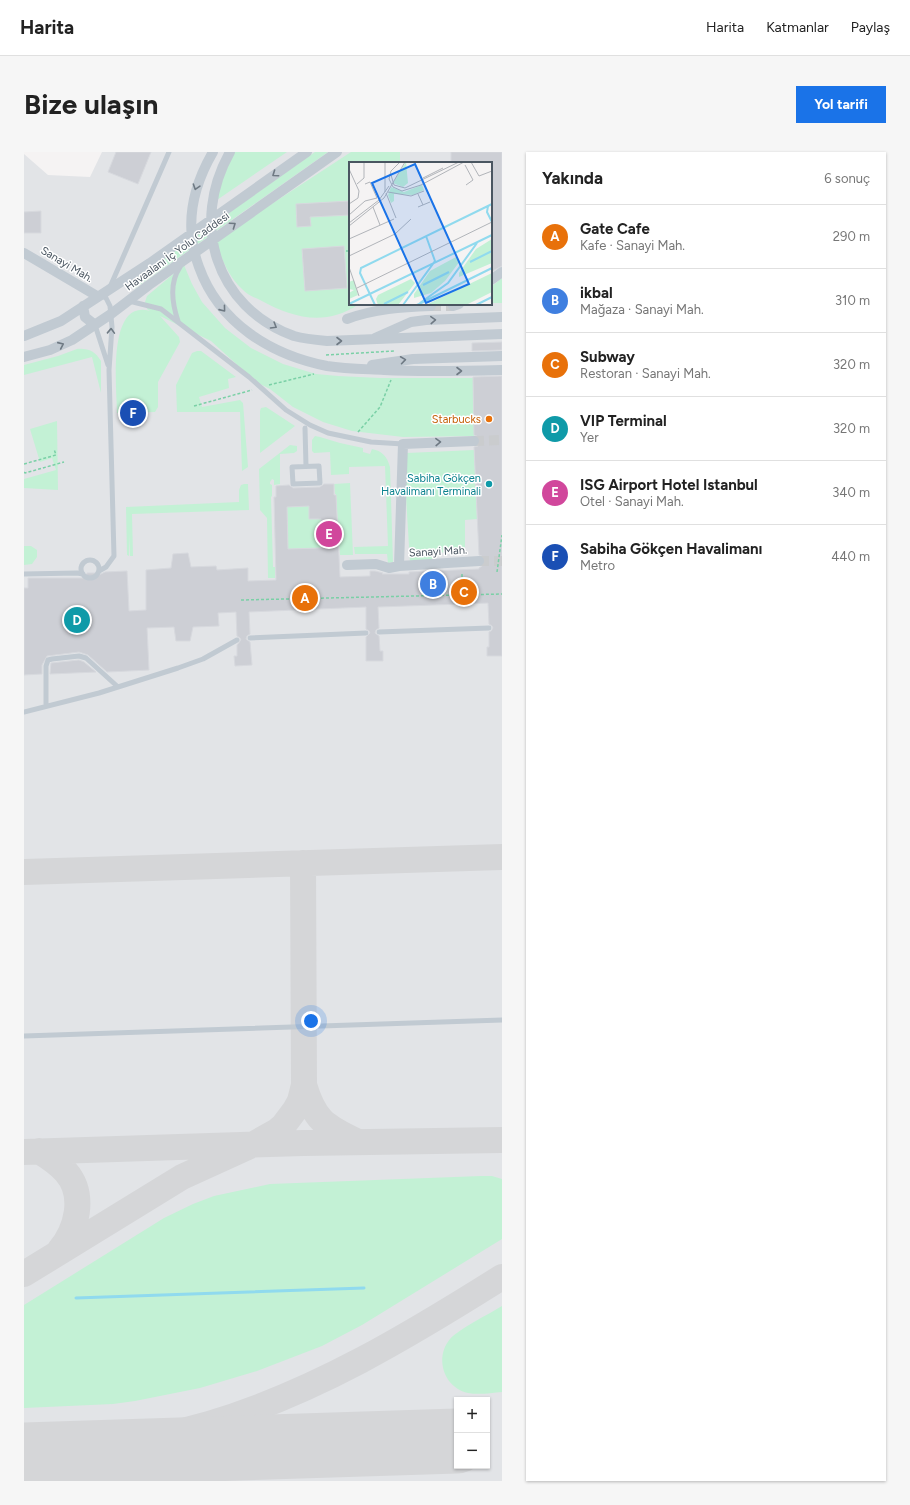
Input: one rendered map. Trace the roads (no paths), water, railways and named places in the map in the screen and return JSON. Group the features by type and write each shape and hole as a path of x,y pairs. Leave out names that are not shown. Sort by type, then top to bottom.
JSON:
{"street":[{"path":"213,152 202,173 191,207 193,247 198,266 214,297 223,310 246,332 273,348 302,359 327,366 406,371 502,370"},
{"path":"230,152 220,173 213,195 210,218 211,235 219,266 233,289 244,303 271,324 295,336 327,341 502,334"},
{"name":"Havaalanı İç Yolu Caddesi","path":"24,336 61,321 150,263 307,152"},
{"name":"Havaalanı İç Yolu Caddesi","path":"24,357 50,350 72,340 95,325 337,152"},
{"name":"Sanayi Mah.","path":"24,253 99,296"},
{"path":"492,279 502,272"},
{"path":"83,306 86,317 95,325"},
{"path":"347,319 361,314 386,309 431,306"},
{"path":"370,340 411,322 502,317"},
{"path":"350,368 413,359 502,356"},
{"path":"402,444 474,441"},
{"name":"Sanayi Mah.","path":"400,566 402,444"},
{"name":"Sanayi Mah.","path":"346,564 376,564 389,568 479,561"}],"lane":[{"name":"Havaalanı İç Yolu Caddesi","path":"110,288 169,152"},
{"path":"178,322 174,308 172,289 177,271 184,260"},
{"path":"24,574 77,573 83,574 86,577 94,578 99,571 106,567 114,556 109,370 112,327 110,306 106,298 99,296"},
{"path":"129,301 161,309 249,377 286,410 310,425 328,433 370,442 402,444"},
{"path":"95,325 109,370"},
{"path":"305,428 306,466"},
{"path":"306,466 319,466 320,483 293,484 292,467 306,466"},
{"path":"83,574 81,567 86,561 89,560 97,562 99,565 99,571"},
{"path":"379,632 489,628"},
{"path":"250,638 366,633"},
{"path":"24,712 46,705 99,693 203,659 237,640"},
{"path":"46,705 46,666 48,660 52,659 79,656 86,658 118,687"},
{"path":"24,1036 502,1020"}],"waterway":[{"path":"76,1298 364,1288"}],"tunnel":[{"path":"431,306 453,306"},
{"path":"474,441 502,440"},
{"path":"479,561 502,561"}],"place":[{"name":"Sabiha Gökçen Havalimanı","path":"133,413"},
{"name":"Starbucks","path":"489,419"},
{"name":"Sabiha Gökçen Havalimanı Terminali","path":"489,484"},
{"name":"ISG Airport Hotel Istanbul","path":"329,534"},
{"name":"ikbal","path":"433,584"},
{"name":"Subway","path":"464,592"},
{"name":"Gate Cafe","path":"305,598"},
{"name":"VIP Terminal","path":"77,620"}]}
